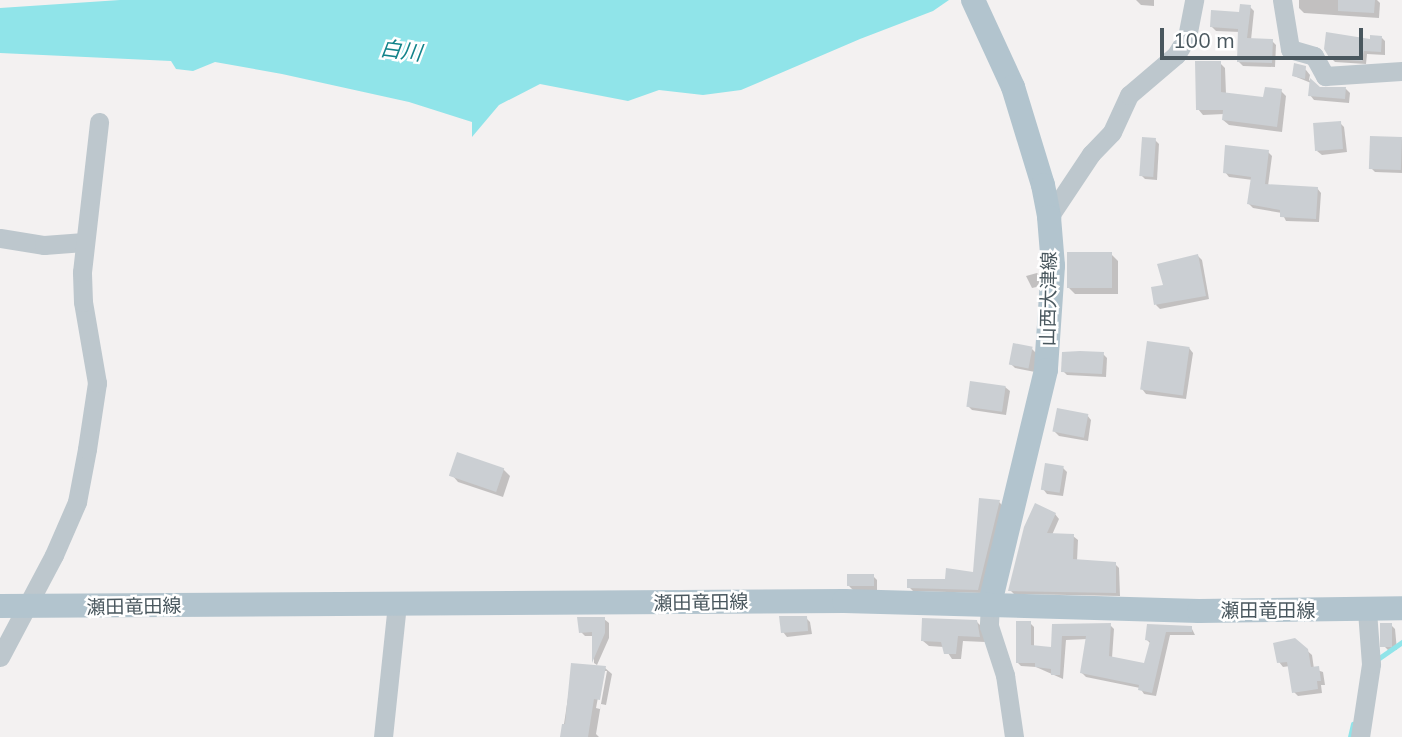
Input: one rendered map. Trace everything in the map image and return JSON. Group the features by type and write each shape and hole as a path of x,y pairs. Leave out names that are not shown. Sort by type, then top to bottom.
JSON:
{"main road":[{"name":"山西大津線","path":"976,6 1013,87 1043,185 1049,217 1052,266 1046,370 990,604"},
{"name":"瀬田竜田線","path":"0,606 26,608 844,601 1199,611 1367,611 1402,608"}],"street":[{"path":"1049,217 1091,154 1112,132 1129,95 1176,55 1187,37 1194,0"},
{"path":"1282,0 1290,49 1314,56 1325,76 1402,71"},
{"path":"0,657 77,502 87,449 97,383 83,302 84,242 99,122"},
{"path":"0,238 44,245 84,242"},
{"path":"383,737 397,604"},
{"path":"990,604 989,626 1005,675 1014,737"},
{"path":"1360,737 1371,664 1367,611"}],"water":[{"name":"白川","path":"120,0 949,0 933,11 741,90 703,95 659,90 628,101 540,84 499,105 472,137 472,122 409,102 215,62 193,71 176,69 171,61 0,53 0,8"}],"building":[{"path":"1338,0 1375,0 1374,13 1338,11"},
{"path":"1240,4 1251,5 1247,38 1273,39 1272,63 1237,62 1238,29 1210,27 1211,10 1239,12"},
{"path":"1326,32 1370,39 1370,35 1382,36 1381,52 1364,51 1362,61 1330,59 1324,49"},
{"path":"1195,61 1221,61 1221,92 1263,97 1265,87 1282,89 1277,127 1222,120 1223,110 1196,110"},
{"path":"1294,63 1306,66 1305,79 1292,76"},
{"path":"1310,78 1320,87 1346,87 1345,99 1308,96"},
{"path":"1341,121 1343,149 1315,151 1313,123"},
{"path":"1370,136 1402,137 1401,170 1369,169"},
{"path":"1142,137 1156,138 1153,177 1139,176"},
{"path":"1225,145 1269,150 1265,184 1318,187 1316,219 1280,217 1280,210 1247,204 1251,177 1223,173"},
{"path":"1067,252 1112,252 1112,288 1067,288"},
{"path":"1198,254 1206,296 1154,305 1151,287 1163,285 1157,264"},
{"path":"1147,341 1190,347 1183,396 1140,390"},
{"path":"1013,343 1033,347 1028,368 1009,365"},
{"path":"1062,352 1104,352 1102,374 1061,372"},
{"path":"970,381 1006,386 1002,412 966,407"},
{"path":"1057,408 1088,414 1084,438 1052,432"},
{"path":"457,452 504,468 496,492 449,476"},
{"path":"1045,463 1064,466 1060,493 1041,490"},
{"path":"979,498 1000,500 978,590 907,588 907,579 945,579 946,568 973,572"},
{"path":"1035,503 1056,513 1047,533 1074,534 1073,559 1116,562 1116,593 1008,591 1024,527"},
{"path":"847,574 874,574 874,586 847,586"},
{"path":"779,616 807,616 808,631 781,633"},
{"path":"577,617 605,617 605,633 592,663 592,632 579,633"},
{"path":"922,618 977,620 980,637 958,636 956,654 944,654 941,642 921,641"},
{"path":"1016,621 1031,621 1031,645 1051,647 1052,624 1111,623 1109,656 1144,663 1150,641 1145,640 1147,624 1192,626 1192,632 1166,632 1152,693 1138,690 1139,685 1080,673 1086,636 1062,636 1060,675 1051,675 1051,669 1035,667 1035,663 1016,663"},
{"path":"1380,623 1392,623 1392,647 1380,647"},
{"path":"1295,638 1308,649 1311,667 1319,666 1321,681 1317,681 1318,689 1292,693 1287,662 1277,663 1273,643"},
{"path":"571,663 606,666 600,700 594,699 588,737 560,737 562,724 565,724"}],"waterway":[{"path":"1375,661 1402,642"},
{"path":"1350,737 1353,724"}]}
